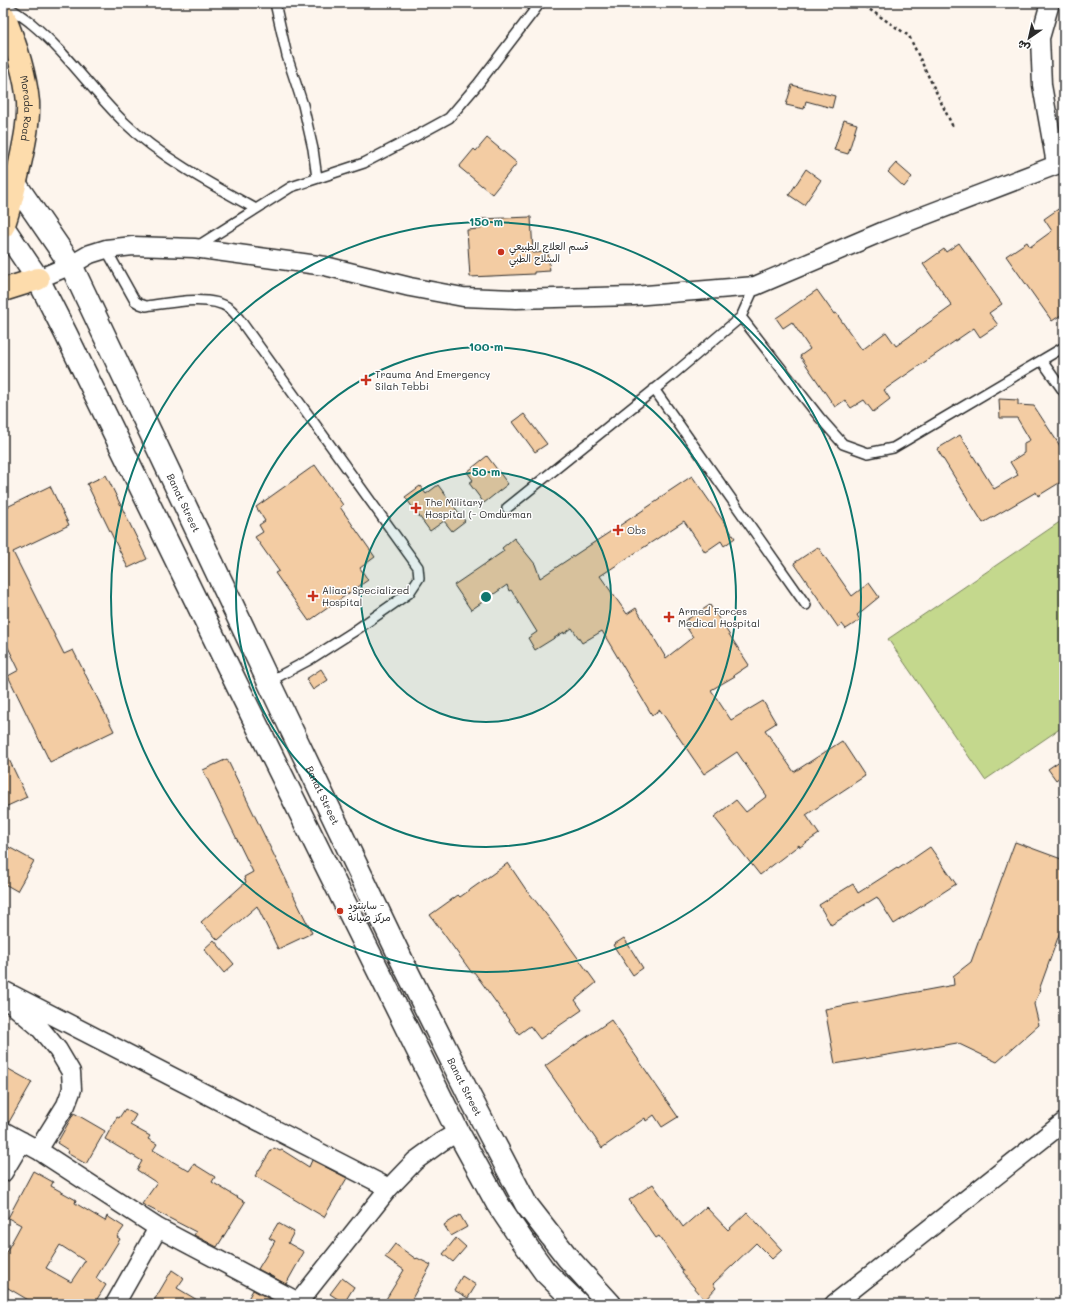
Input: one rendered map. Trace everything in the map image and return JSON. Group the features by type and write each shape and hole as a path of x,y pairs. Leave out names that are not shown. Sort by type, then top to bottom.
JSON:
{"main road":[{"name":"Morada Road","path":"3,14 22,64 28,102 27,132 10,182 10,207 3,227"},
{"name":"Banat Street","path":"10,182 71,265 268,682 404,965 526,1204 568,1258 610,1304"},
{"path":"3,227 38,279 66,334 238,687 458,1132 497,1203 522,1240 545,1272 578,1304"},
{"path":"3,290 38,279"}],"street":[{"path":"38,279 71,265 90,254 106,249 133,246 194,248 325,266 410,287 463,297 516,300 626,296 756,286 884,231 1060,163 1042,85 1040,38 1050,3"},
{"path":"3,990 389,1188"},
{"path":"3,996 39,1026 58,1050 71,1072 72,1089 66,1105 38,1150"},
{"path":"834,1304 1064,1122"},
{"path":"3,1131 38,1150 158,1228 299,1303 389,1188 415,1161 441,1142 458,1132"},
{"path":"3,1173 22,1141"},
{"path":"114,1304 158,1228"}],"lane":[{"path":"275,3 287,56 303,105 313,149 317,178"},
{"path":"194,248 290,187 364,162 449,118 478,84 540,3"},
{"path":"3,4 32,24 67,57 124,122 150,144 217,188 256,209"},
{"path":"106,249 135,300 140,304 146,306 198,301 217,303 229,308 245,326 418,567 419,578 409,593 353,632 309,660 268,682"},
{"path":"507,508 741,317 756,286"},
{"path":"741,317 820,418 843,444 868,454 893,448 1064,347"},
{"path":"1042,361 1064,392"},
{"path":"654,389 806,605"}],"path":[{"path":"860,3 910,36 953,127"}],"green space":[{"path":"1064,519 1064,726 985,780 888,639"}],"building":[{"path":"792,85 835,96 832,108 806,101 804,109 786,105"},
{"path":"844,120 857,124 848,154 834,150"},
{"path":"487,138 517,163 492,194 459,167 474,149 476,151"},
{"path":"896,163 912,177 904,187 888,172"},
{"path":"806,169 821,180 804,205 789,195"},
{"path":"1064,205 1064,313 1052,321 1006,256 1027,242 1030,247 1052,231 1044,219"},
{"name":"قسم العلاج الطبيعي السلاح الطبي","path":"531,217 533,253 548,252 550,271 534,272 534,274 470,277 467,230 481,229 480,219"},
{"path":"959,243 1002,304 989,313 998,325 980,337 974,328 884,390 890,399 873,412 864,400 851,408 845,400 835,407 800,356 810,349 792,322 783,328 776,318 817,290 834,314 836,313 862,350 886,332 896,346 952,306 923,264 944,249 946,252"},
{"path":"999,399 1018,400 1018,405 1034,406 1064,452 1064,480 1038,496 1036,492 983,523 937,449 960,435 994,489 1018,475 1010,462 1024,453 1024,443 1030,440 1017,418 1000,418"},
{"path":"524,414 547,444 535,452 513,422"},
{"path":"487,456 508,484 484,503 469,483 473,480 467,472"},
{"path":"315,465 343,505 340,507 375,557 360,568 368,580 309,621 275,573 279,571 255,537 263,532 259,525 265,521 256,507"},
{"path":"106,475 147,559 128,568 87,484"},
{"path":"692,476 735,538 724,546 721,541 705,552 684,521 600,576 627,614 636,608 666,658 693,637 683,622 710,605 749,665 734,675 735,676 711,690 731,720 763,701 776,723 765,730 794,772 842,741 865,776 806,815 819,834 800,847 799,845 760,875 714,817 736,800 746,812 767,796 737,752 704,774 660,710 652,715 602,631 582,643 572,628 535,650 528,638 537,632 511,590 509,591 507,585 471,610 454,585 504,551 502,548 514,538 535,564 540,578 660,499 659,498"},
{"path":"438,485 465,521 452,531 444,521 430,531 405,497 420,486 426,494"},
{"path":"50,486 69,525 13,552 64,654 73,650 114,731 50,762 8,676 19,670 3,637 3,509"},
{"path":"818,547 852,596 869,583 879,597 857,615 860,620 846,629 842,624 838,627 794,563"},
{"path":"321,669 328,680 313,690 306,679"},
{"path":"3,747 27,797 3,808"},
{"path":"1064,758 1064,774 1056,780 1048,769"},
{"path":"227,759 312,933 278,949 257,906 218,940 201,922 246,882 244,877 253,872 203,770"},
{"path":"1015,842 1064,860 1064,921 1039,990 1040,991 1034,1004 1039,1025 997,1062 957,1043 835,1064 825,1009 954,985 953,976 971,962"},
{"path":"3,844 34,861 17,891 3,883"},
{"path":"930,847 956,884 894,924 877,897 831,925 819,905 853,884 858,893 897,868 898,869"},
{"path":"508,863 529,894 549,918 596,983 575,1000 582,1010 540,1039 530,1026 519,1034 430,915 458,895 460,897"},
{"path":"624,938 643,968 633,975 613,945"},
{"path":"214,940 234,964 224,973 204,949"},
{"path":"611,1020 678,1117 662,1127 654,1115 646,1121 645,1118 602,1148 545,1066"},
{"path":"3,1066 32,1082 9,1122 3,1121"},
{"path":"125,1109 136,1115 130,1125 150,1136 148,1139 157,1144 153,1150 189,1171 194,1164 215,1177 212,1182 245,1202 217,1247 194,1235 196,1232 142,1204 157,1183 137,1170 142,1161 105,1139 117,1117 119,1118"},
{"path":"74,1113 105,1131 86,1164 67,1153 68,1150 57,1143"},
{"path":"274,1148 280,1151 282,1150 309,1167 312,1160 347,1178 324,1217 255,1176"},
{"path":"33,1171 53,1182 51,1186 76,1200 75,1203 105,1221 107,1216 124,1227 117,1237 120,1239 96,1278 106,1285 94,1304 35,1304 3,1285 3,1258 21,1225 8,1218","holes":["60,1245 85,1261 71,1282 46,1268"]},
{"path":"653,1184 683,1227 706,1207 728,1230 747,1212 782,1250 772,1259 756,1243 713,1284 716,1288 705,1300 682,1273 683,1271 659,1236 656,1238 629,1200"},
{"path":"460,1215 467,1227 451,1236 444,1225"},
{"path":"278,1223 294,1232 288,1243 304,1252 286,1284 258,1269 275,1241 269,1238"},
{"path":"456,1238 466,1247 453,1262 443,1254"},
{"path":"395,1244 416,1259 417,1258 431,1265 409,1304 383,1304 404,1270 385,1257"},
{"path":"172,1270 184,1278 177,1288 204,1304 152,1304"},
{"path":"462,1276 476,1285 468,1298 454,1290"},
{"path":"342,1278 354,1287 344,1303 330,1294"},
{"path":"253,1290 275,1302 274,1304 245,1304"}],"place":[{"name":"قسم العلاج الطبيعي السلاح الطبي","path":"501,252"},
{"name":"Trauma And Emergency Silah Tebbi","path":"366,380"},
{"name":"The Military Hospital (- Omdurman","path":"416,508"},
{"name":"Obs","path":"618,530"},
{"name":"Aliaa' Specialized Hospital","path":"313,596"},
{"name":"Armed Forces Medical Hospital","path":"669,617"},
{"name":"سابنتود - مركز صيانة","path":"340,911"}]}
